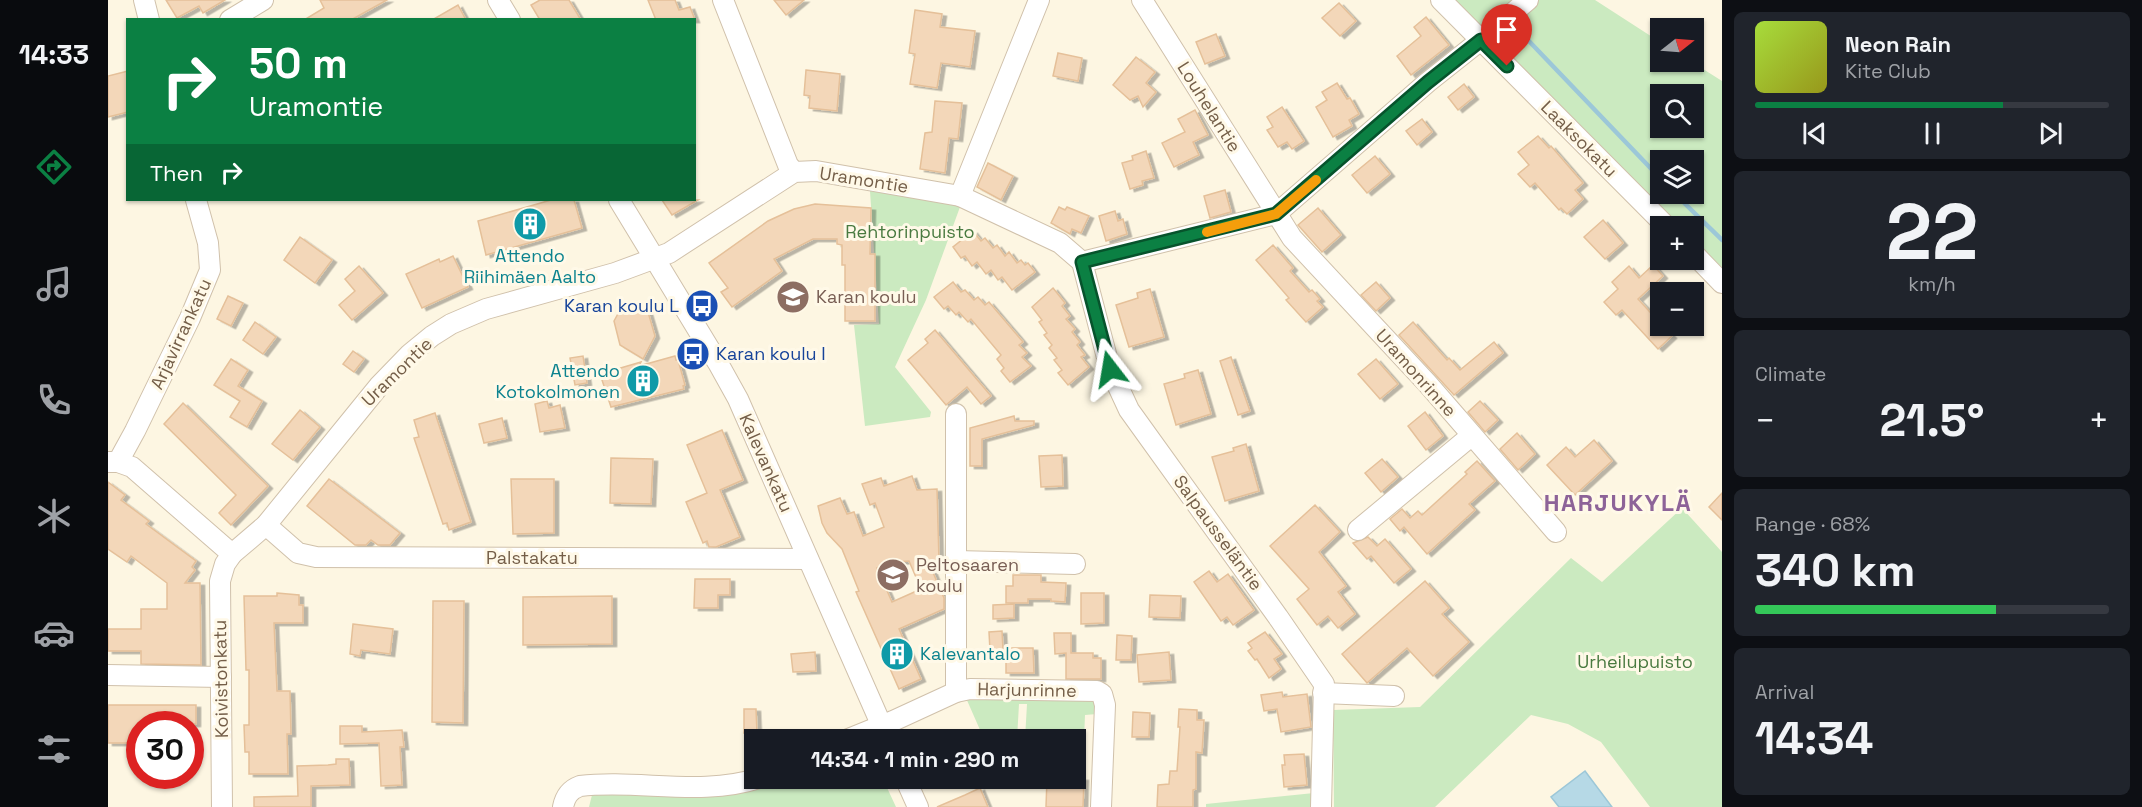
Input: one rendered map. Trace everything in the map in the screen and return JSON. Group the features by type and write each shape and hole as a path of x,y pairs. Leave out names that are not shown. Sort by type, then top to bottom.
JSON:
{"street":[{"path":"144,0 148,18"},
{"path":"233,18 263,0"},
{"path":"498,0 509,18"},
{"path":"723,0 788,165 794,172"},
{"path":"960,196 1039,0"},
{"name":"Louhelantie","path":"1142,0 1276,214"},
{"name":"Laaksokatu","path":"1441,0 1656,216"},
{"path":"1082,262 1276,214 1428,82 1528,0"},
{"name":"Uramontie","path":"232,554 266,525 379,386 410,354 432,336 451,324 486,309 615,273 669,254 794,172 816,171 960,196 1060,243 1082,262"},
{"name":"Arjavirrankatu","path":"113,462 190,318 210,270 208,243 196,201"},
{"name":"Kalevankatu","path":"620,201 738,399 884,729"},
{"name":"Uramonrinne","path":"1276,214 1292,238 1427,383 1556,532"},
{"name":"Salpausseläntie","path":"1082,262 1110,369 1129,410 1278,616 1324,684 1321,807"},
{"path":"1704,264 1722,283"},
{"path":"956,414 956,692"},
{"path":"1358,530 1471,436"},
{"path":"113,462 132,467 232,554"},
{"name":"Palstakatu","path":"266,525 298,553 316,558 808,559"},
{"name":"Koivistonkatu","path":"222,807 220,581 225,564 232,554"},
{"path":"956,561 1075,564"},
{"path":"108,675 220,677"},
{"name":"Harjunrinne","path":"890,729 956,692 970,688 1097,691 1102,694 1105,705 1101,807"},
{"path":"1323,693 1394,696"},
{"path":"563,804 573,788 588,785 706,786 744,782"},
{"path":"910,789 918,807"}],"green space":[{"path":"1441,0 1595,0 1650,36 1650,72 1704,72 1704,70 1722,81 1722,283 1704,264 1704,216 1656,216"},
{"name":"Rehtorinpuisto","path":"870,191 939,198 960,207 926,300 895,367 931,412 930,417 865,426 854,325 879,324"},
{"name":"Urheilupuisto","path":"1682,508 1722,552 1722,807 1650,807 1601,742 1568,724 1531,715 1435,807 1334,807 1333,710 1420,707 1571,558 1602,582"},
{"path":"1090,697 1096,703 1097,714 1085,715 1084,729 1026,729 1027,704 1019,704 1018,729 980,729 966,698"},
{"path":"888,789 896,807 589,807 593,791 698,795 756,790"},
{"path":"1314,793 1314,807 1206,807 1206,804"}],"water":[{"path":"1585,771 1612,807 1559,807 1551,797"}],"building":[{"path":"166,0 225,0 203,13 199,6 177,18"},
{"path":"320,0 387,0 355,18 307,18 324,8"},
{"path":"540,0 569,0 580,18 539,18 531,5"},
{"path":"648,0 675,0 679,10 690,7 694,18 655,18"},
{"path":"774,0 804,0 786,15"},
{"path":"1339,3 1356,21 1340,36 1322,18"},
{"path":"458,5 465,18 435,18"},
{"path":"915,10 942,14 940,27 975,31 970,67 941,63 937,88 910,84 915,54 909,53"},
{"path":"1426,17 1449,45 1411,75 1397,56 1421,36 1414,27"},
{"path":"1216,34 1225,56 1205,64 1196,42"},
{"path":"1058,53 1082,58 1078,81 1053,76"},
{"path":"1136,57 1155,72 1146,83 1156,92 1143,107 1138,96 1130,100 1113,85"},
{"path":"806,70 840,74 837,111 809,108 810,96 804,95"},
{"path":"126,72 126,112 108,117 108,76"},
{"path":"1337,83 1347,99 1350,98 1359,114 1349,120 1352,126 1333,137 1316,107 1327,100 1322,92"},
{"path":"1464,84 1474,97 1458,110 1448,97"},
{"path":"935,101 962,103 958,139 949,138 945,173 920,169 925,133 932,132"},
{"path":"1282,107 1304,141 1292,149 1287,142 1278,147 1267,130 1273,127 1267,117"},
{"path":"1195,110 1208,135 1193,142 1199,155 1174,167 1162,143 1185,132 1178,119"},
{"path":"1422,119 1432,132 1417,145 1406,131"},
{"path":"1538,136 1549,148 1551,146 1583,183 1575,190 1583,199 1567,214 1561,208 1559,210 1535,183 1530,187 1518,174 1529,165 1518,152"},
{"path":"1146,151 1154,178 1142,181 1143,185 1130,189 1122,163 1133,160 1132,156"},
{"path":"1375,156 1390,174 1367,193 1352,175"},
{"path":"988,163 1013,176 1001,200 977,187"},
{"path":"1225,190 1231,212 1210,218 1204,196"},
{"path":"698,200 672,215 663,201"},
{"name":"Attendo Riihimäen Aalto","path":"548,201 574,201 582,228 486,255 478,221"},
{"path":"815,204 871,208 870,254 875,254 875,321 845,321 845,265 842,265 842,245 837,244 837,239 813,239 774,259 782,271 732,307 721,292 728,288 709,263 768,221 794,209"},
{"path":"1059,207 1065,210 1067,207 1089,216 1081,233 1072,229 1070,234 1051,223"},
{"path":"1318,208 1341,235 1322,252 1298,225"},
{"path":"1115,211 1118,221 1123,219 1127,234 1106,241 1099,216"},
{"path":"1603,220 1623,243 1605,259 1584,237"},
{"path":"973,231 981,241 985,238 993,248 997,245 1005,256 1009,252 1017,263 1021,260 1025,265 1028,263 1035,272 1012,290 1002,277 998,280 991,270 986,274 977,262 972,266 965,256 961,258 953,247"},
{"path":"300,237 332,260 315,283 284,260"},
{"path":"1273,245 1293,268 1290,271 1309,292 1312,290 1320,299 1317,301 1323,307 1306,322 1286,300 1289,298 1256,260"},
{"path":"453,256 468,287 422,308 406,274 439,259 440,262"},
{"path":"359,266 383,293 352,320 339,305 355,291 345,279"},
{"path":"1629,266 1639,278 1650,268 1650,270 1658,270 1663,276 1656,282 1650,282 1650,288 1638,299 1650,312 1650,336 1672,336 1658,349 1622,310 1616,315 1604,302 1618,289 1612,282"},
{"path":"953,282 961,292 965,290 974,300 978,297 985,305 989,302 1023,342 1019,345 1027,353 1022,357 1031,366 1010,382 1001,371 1004,368 997,359 1001,355 971,319 968,322 959,312 956,315 948,306 944,309 934,297"},
{"path":"1376,282 1390,298 1376,311 1361,295"},
{"path":"1053,288 1065,303 1062,306 1070,316 1066,319 1075,329 1072,332 1080,342 1077,345 1085,355 1081,357 1089,367 1068,385 1058,373 1062,370 1054,360 1057,358 1049,348 1052,345 1044,335 1047,333 1039,322 1042,320 1032,307"},
{"path":"1150,289 1164,337 1129,347 1116,305 1138,298 1137,293"},
{"path":"228,296 243,303 231,326 217,319"},
{"path":"635,305 648,312 655,336 643,359 620,345 614,321 620,310"},
{"path":"255,322 276,337 263,354 243,340"},
{"path":"1413,322 1447,360 1449,358 1460,370 1494,342 1503,353 1454,395 1399,335"},
{"path":"935,330 991,396 981,404 967,387 946,405 908,360 928,343 925,339"},
{"path":"353,351 364,359 354,372 343,364"},
{"path":"583,356 587,383 575,385 570,358"},
{"name":"Attendo Kotokolmonen","path":"675,356 685,385 684,389 611,407 600,374 641,362 639,366"},
{"path":"1231,357 1250,411 1238,415 1220,361"},
{"path":"231,359 248,370 238,386 262,401 247,427 230,417 240,401 214,385"},
{"path":"1376,359 1398,384 1380,399 1358,374"},
{"path":"1198,370 1211,414 1176,425 1164,384 1185,378 1184,374"},
{"path":"547,401 549,408 560,405 565,428 540,432 535,404"},
{"path":"1480,401 1498,420 1485,432 1468,412"},
{"path":"183,403 268,486 231,525 219,513 236,495 164,424"},
{"path":"300,410 320,427 293,460 272,444"},
{"path":"1425,412 1443,436 1426,450 1408,426"},
{"path":"435,413 471,522 449,530 447,523 443,524 414,438 419,437 414,420"},
{"path":"1014,416 1015,421 1034,421 1034,425 982,439 982,466 970,466 970,428"},
{"path":"502,418 507,438 484,443 479,424"},
{"path":"722,430 743,480 720,490 740,537 716,547 709,547 707,541 703,543 686,502 707,493 687,445"},
{"path":"1517,433 1535,454 1518,470 1500,449"},
{"path":"1594,440 1612,461 1575,495 1547,465 1566,447 1575,457"},
{"path":"1246,444 1259,491 1225,501 1212,457 1234,451 1233,448"},
{"path":"1062,455 1063,486 1041,487 1039,456"},
{"path":"611,458 653,459 651,504 610,503"},
{"path":"1382,459 1398,477 1381,492 1365,473"},
{"path":"1477,461 1495,481 1469,504 1475,510 1427,554 1404,527 1400,531 1390,519 1402,509 1410,518 1418,511 1422,515 1467,474 1465,472"},
{"path":"912,476 917,490 937,489 939,561 928,561 944,598 944,609 899,629 921,679 899,689 856,592 859,591 842,549 827,533 818,506 840,498 847,514 854,512 863,536 884,527 875,503 870,505 862,484 881,478 884,486","holes":["909,561 921,589 892,602 877,568 894,562"]},
{"path":"329,479 400,533 390,545 378,545 371,540 366,545 355,545 307,506"},
{"path":"511,479 554,479 554,533 513,534"},
{"path":"108,482 125,495 121,500 149,521 146,524 196,561 192,567 195,570 185,583 200,583 201,665 141,664 141,651 108,651 108,629 141,629 141,609 167,609 167,583 131,556 127,562 108,549"},
{"path":"1722,493 1722,520 1709,507"},
{"path":"1315,505 1340,532 1319,552 1346,586 1338,592 1355,614 1338,628 1328,616 1317,625 1297,599 1309,589 1270,546"},
{"path":"1368,537 1377,546 1385,539 1411,569 1394,583 1371,556 1367,559 1353,543"},
{"path":"1209,571 1217,582 1228,574 1254,610 1233,625 1227,617 1221,621 1194,582"},
{"path":"1013,575 1041,575 1041,582 1066,583 1065,602 1051,601 1051,599 1028,599 1028,603 1006,603 1006,586 1013,586"},
{"path":"695,579 730,579 730,595 718,595 718,608 694,608"},
{"path":"1425,581 1449,608 1442,614 1469,642 1433,676 1407,648 1367,683 1342,654"},
{"path":"277,593 299,595 299,605 303,605 303,623 274,623 277,691 290,691 291,734 287,734 288,774 249,774 249,752 245,752 244,725 249,725 249,670 246,670 244,596 277,596"},
{"path":"1081,593 1104,593 1104,623 1081,624"},
{"path":"1150,595 1181,596 1180,618 1149,617"},
{"path":"612,596 612,644 523,645 523,597"},
{"path":"433,601 464,601 463,723 432,722"},
{"path":"1014,604 1014,618 993,619 993,605"},
{"path":"353,624 393,629 390,654 361,650 360,656 350,654"},
{"path":"1002,631 1003,650 990,651 989,632"},
{"path":"1265,632 1282,654 1274,659 1281,669 1269,678 1257,659 1255,660 1248,651 1252,648 1248,643"},
{"path":"1054,633 1071,633 1071,653 1093,653 1093,658 1101,658 1101,679 1066,679 1066,653 1055,654"},
{"path":"1117,635 1132,636 1131,660 1116,660"},
{"path":"1006,648 1033,648 1034,673 1006,673"},
{"path":"815,652 816,671 793,672 791,654"},
{"path":"1169,652 1171,680 1139,682 1137,655"},
{"path":"1282,692 1283,697 1307,694 1311,727 1281,732 1277,709 1264,711 1261,695"},
{"path":"108,705 196,705 196,711 126,711 126,743 108,743"},
{"path":"744,709 756,709 757,729 744,729"},
{"path":"1179,709 1197,710 1197,720 1204,720 1202,753 1196,752 1196,789 1193,790 1193,807 1157,807 1158,785 1169,784 1170,771 1177,771"},
{"path":"1133,712 1150,713 1149,737 1132,737"},
{"path":"340,726 362,726 362,732 402,730 404,747 400,747 402,785 381,786 379,743 340,744"},
{"path":"1304,754 1307,785 1284,787 1282,765 1285,765 1284,755"},
{"path":"336,759 349,759 350,785 311,786 311,807 254,807 254,797 298,796 297,766 336,764"},
{"path":"980,789 988,807 937,807"},
{"path":"1047,789 1084,789 1083,807 1046,807"}],"waterway":[{"path":"1526,38 1650,168"},
{"path":"1685,204 1722,240"}],"slow traffic":[{"path":"1207,232 1276,214 1316,180"}],"place":[{"name":"Attendo Riihimäen Aalto","path":"530,224"},
{"name":"Karan koulu","path":"793,297"},
{"name":"Karan koulu L","path":"702,306"},
{"name":"Karan koulu I","path":"693,354"},
{"name":"Attendo Kotokolmonen","path":"643,381"},
{"name":"Peltosaaren koulu","path":"893,575"},
{"name":"Kalevantalo","path":"897,654"}],"district":[{"name":"HARJUKYLÄ","path":"1618,503"}],"route":[{"path":"1110,369 1082,262 1276,214 1428,82 1481,40 1507,66"}]}
